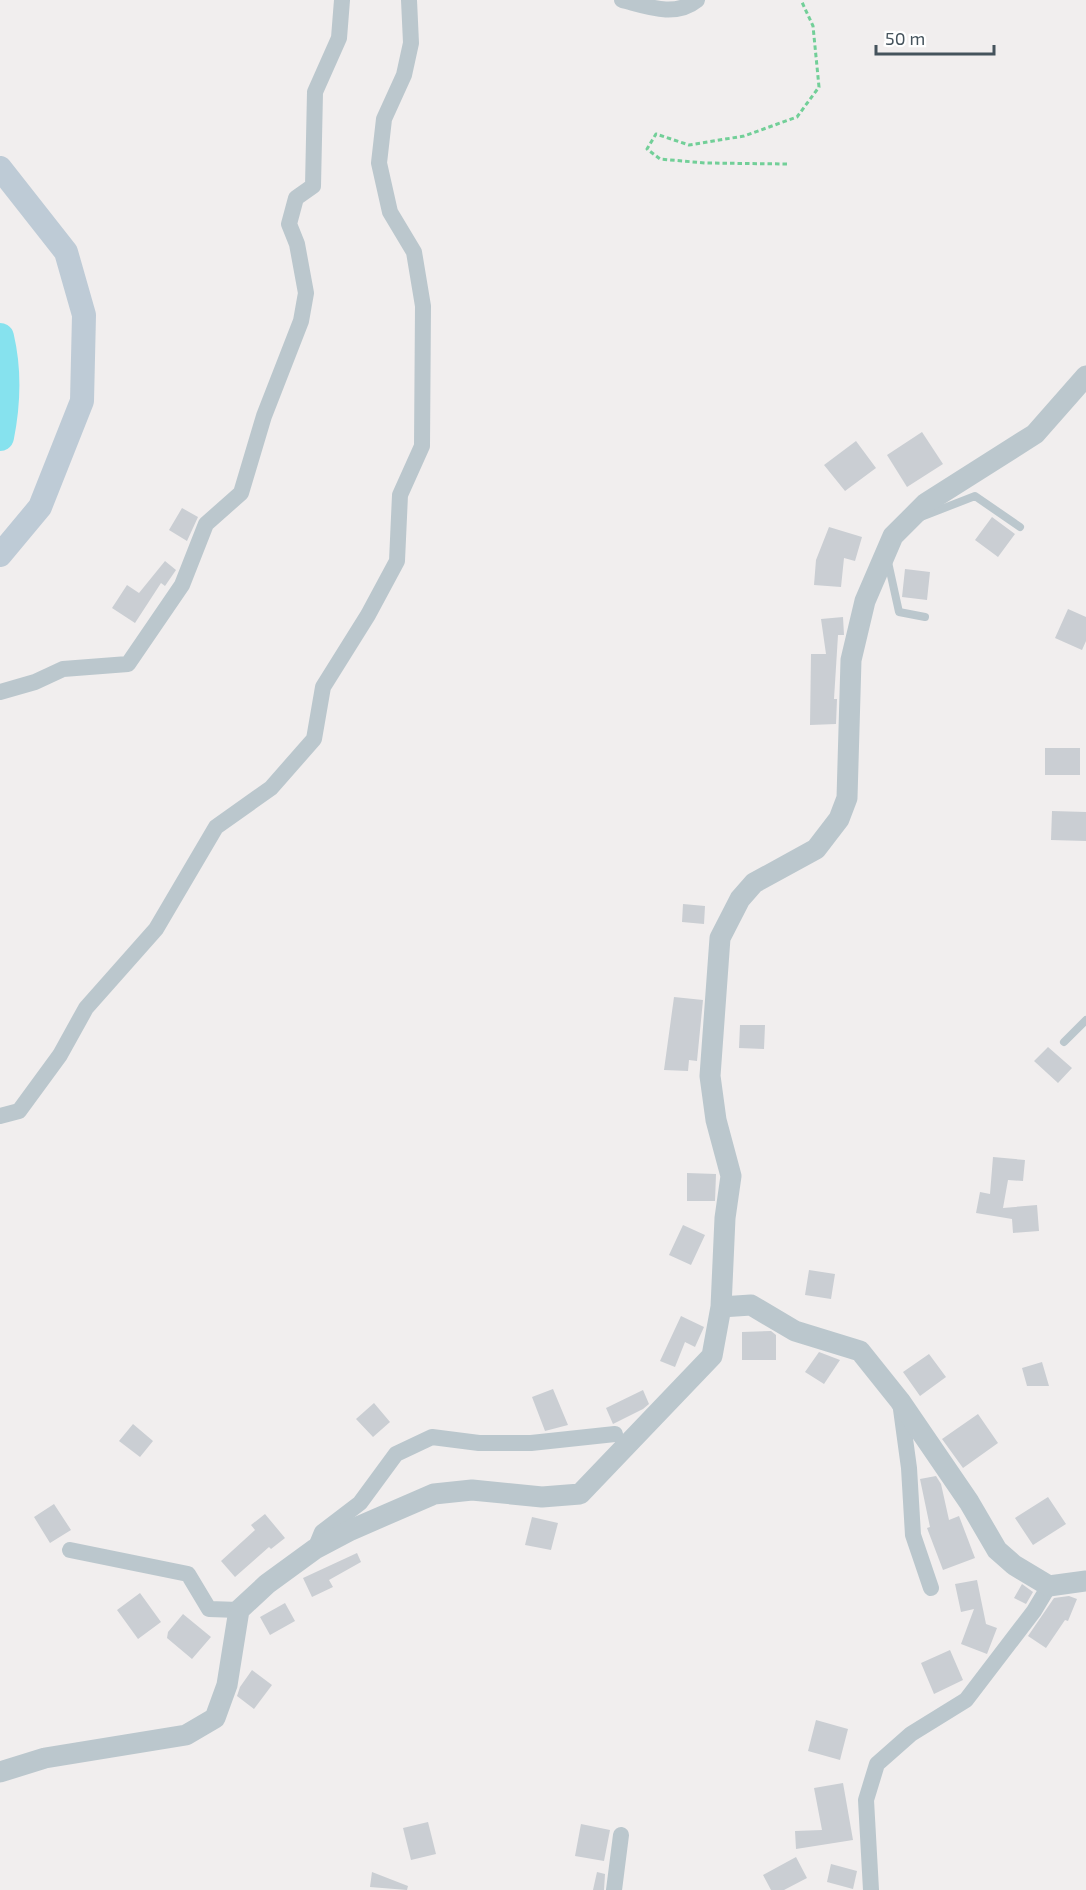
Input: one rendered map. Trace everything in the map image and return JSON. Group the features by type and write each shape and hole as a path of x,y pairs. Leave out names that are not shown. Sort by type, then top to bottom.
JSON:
{"main road":[{"path":"0,168 66,252 84,315 81,400 40,507 0,555"}],"street":[{"path":"0,692 35,682 63,669 128,664 182,585 206,524 241,493 264,416 302,321 306,293 297,244 289,224 296,198 313,186 315,92 339,39 342,0"},
{"path":"0,1116 18,1111 60,1055 86,1008 156,928 216,827 271,788 314,739 323,687 368,615 397,561 400,495 422,446 423,306 414,252 390,212 379,163 384,119 404,75 411,43 409,0"},
{"path":"622,0 657,9 686,9 697,0"},
{"path":"0,1772 45,1758 186,1735 215,1718 227,1684 239,1610 267,1584 315,1549 434,1494 472,1490 542,1497 580,1494 712,1356 722,1307 725,1218 731,1176 716,1120 710,1076 720,938 740,899 754,883 816,849 840,819 846,798 851,660 865,601 893,536 926,503 1035,434 1086,376"},
{"path":"722,1307 751,1305 795,1331 860,1351 900,1401 969,1502 997,1550 1014,1565 1048,1586 1086,1581"},
{"path":"900,1401 909,1468 913,1535 931,1588"},
{"path":"315,1549 322,1532 360,1503 396,1454 432,1437 479,1443 531,1443 615,1434"},
{"path":"70,1550 188,1574 209,1609 239,1610"},
{"path":"871,1890 866,1800 877,1764 911,1734 966,1700 1034,1611 1048,1586"},
{"path":"614,1890 621,1835"}],"lane":[{"path":"906,523 975,496 1020,527"},
{"path":"886,552 899,612 926,617"},
{"path":"1064,1042 1086,1020"}],"path":[{"path":"788,164 705,163 660,159 647,149 656,134 689,145 744,136 797,117 819,87 813,26 801,0"}],"building":[{"path":"922,432 943,464 907,487 887,455"},
{"path":"856,441 876,468 845,491 824,465"},
{"path":"182,508 198,517 187,541 169,530"},
{"path":"992,517 1015,534 998,557 975,540"},
{"path":"829,527 862,537 855,561 844,558 841,587 814,585 816,560"},
{"path":"165,561 176,570 165,586 161,583 135,623 112,608 127,585 139,593"},
{"path":"905,569 930,572 927,600 902,597"},
{"path":"1068,609 1086,617 1086,641 1082,650 1055,638"},
{"path":"843,617 844,635 838,635 834,699 837,699 836,724 810,725 811,654 826,654 821,619"},
{"path":"1045,748 1080,748 1080,775 1045,775"},
{"path":"1052,811 1086,812 1086,841 1051,840"},
{"path":"683,904 705,906 704,924 682,922"},
{"path":"674,997 703,1000 697,1061 689,1060 688,1071 664,1070"},
{"path":"740,1025 765,1025 764,1049 739,1048"},
{"path":"1048,1047 1072,1068 1058,1083 1034,1061"},
{"path":"993,1157 1025,1160 1023,1181 1008,1180 1003,1208 1037,1205 1039,1231 1013,1233 1012,1219 976,1213 980,1192 990,1194"},
{"path":"687,1173 716,1174 715,1201 687,1201"},
{"path":"683,1225 705,1235 691,1265 669,1255"},
{"path":"809,1270 835,1274 831,1299 805,1295"},
{"path":"681,1316 704,1327 695,1347 685,1342 675,1367 660,1361"},
{"path":"771,1331 776,1335 776,1360 742,1360 742,1332"},
{"path":"819,1352 840,1360 824,1384 805,1372"},
{"path":"929,1354 946,1377 920,1396 903,1372"},
{"path":"1042,1362 1049,1386 1027,1386 1022,1368"},
{"path":"553,1389 568,1425 545,1431 532,1397"},
{"path":"643,1390 649,1404 613,1424 606,1408"},
{"path":"374,1403 390,1422 373,1437 356,1419"},
{"path":"978,1414 998,1443 963,1468 942,1439"},
{"path":"133,1424 153,1441 140,1457 119,1441"},
{"path":"936,1476 941,1484 949,1520 959,1516 975,1558 943,1570 927,1528 930,1527 920,1479"},
{"path":"1048,1497 1066,1524 1033,1545 1015,1518"},
{"path":"54,1504 71,1530 50,1543 34,1517"},
{"path":"265,1514 285,1538 271,1549 269,1547 235,1577 221,1561 255,1530 251,1525"},
{"path":"532,1517 558,1523 551,1550 525,1545"},
{"path":"357,1553 361,1562 329,1580 333,1587 312,1597 303,1578"},
{"path":"977,1580 986,1624 997,1628 987,1654 961,1644 974,1609 961,1612 955,1584"},
{"path":"1022,1584 1033,1592 1026,1604 1014,1598"},
{"path":"140,1593 161,1622 138,1639 117,1610"},
{"path":"1069,1596 1077,1599 1068,1621 1065,1620 1046,1648 1028,1636 1054,1598"},
{"path":"285,1603 295,1621 270,1635 260,1617"},
{"path":"183,1614 211,1637 192,1659 167,1638 168,1632"},
{"path":"950,1650 963,1680 934,1694 921,1663"},
{"path":"252,1670 272,1685 254,1709 237,1696 240,1687"},
{"path":"816,1720 848,1729 840,1760 808,1751"},
{"path":"843,1783 853,1840 796,1849 795,1831 822,1830 814,1788"},
{"path":"428,1822 436,1854 411,1860 403,1828"},
{"path":"581,1824 610,1830 604,1861 575,1856"},
{"path":"796,1857 807,1878 784,1890 771,1890 763,1875"},
{"path":"831,1864 857,1871 853,1889 827,1882"},
{"path":"372,1872 408,1886 407,1890 370,1887"},
{"path":"597,1872 605,1874 604,1890 593,1890"}],"waterway":[{"path":"0,337 6,387 0,437"}]}
